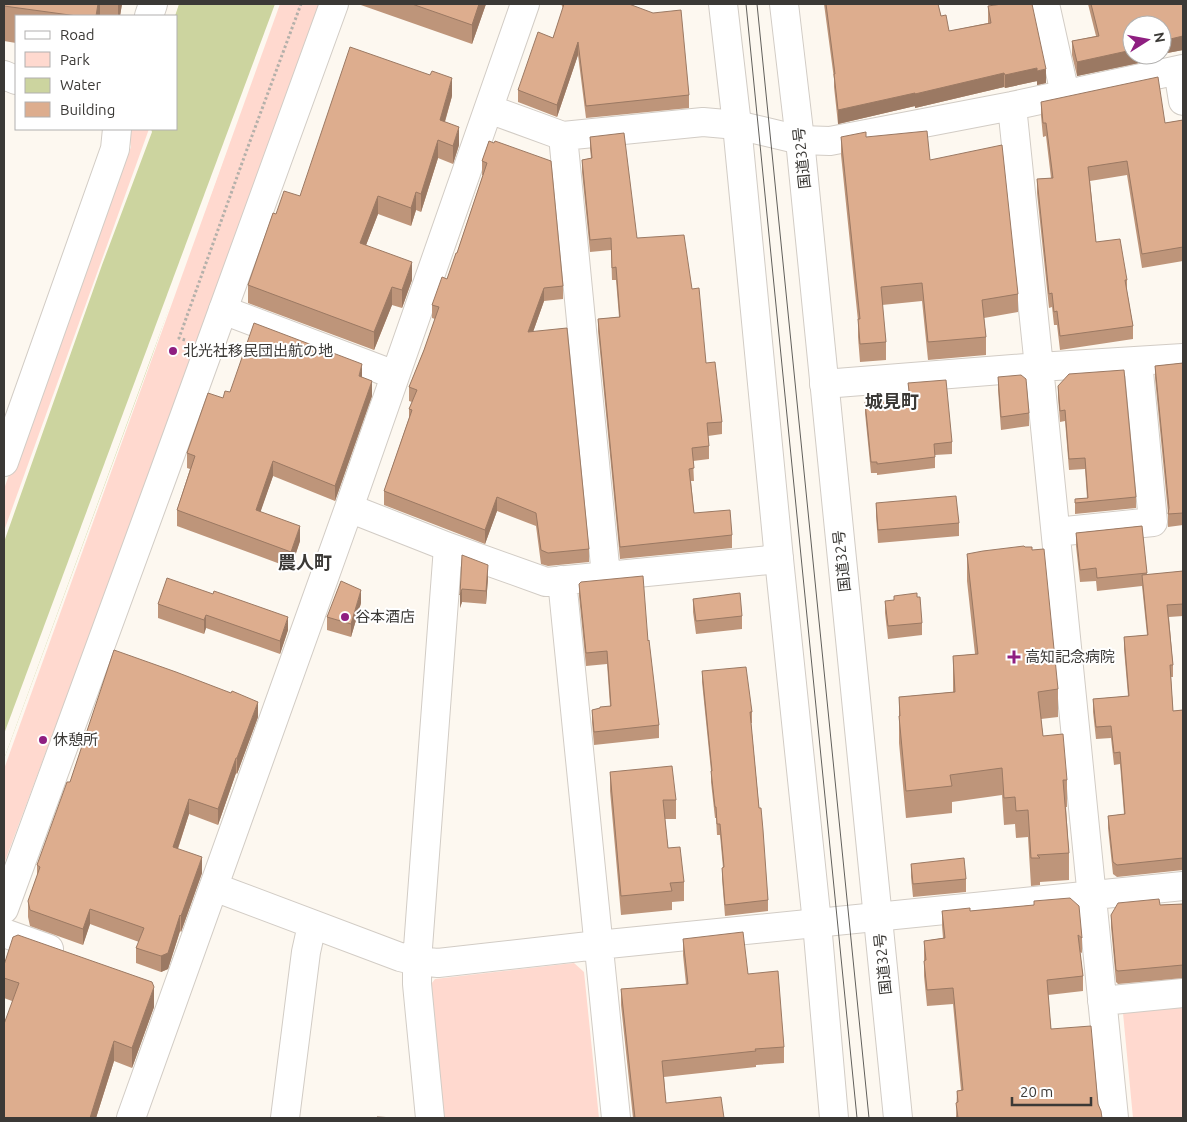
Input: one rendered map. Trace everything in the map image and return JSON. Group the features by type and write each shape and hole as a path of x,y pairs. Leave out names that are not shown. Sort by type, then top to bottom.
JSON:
{"main road":[{"path":"4,909 334,4"},
{"path":"131,1118 349,508 525,4"},
{"path":"723,4 737,125 779,559 817,923 834,1118"},
{"name":"国道32号","path":"784,4 800,140 898,1118"},
{"path":"1045,4 1065,94"},
{"path":"488,109 563,136 703,122 737,125 800,140 838,140 1012,106 1181,69 1183,101"},
{"path":"1012,106 1114,1118"},
{"path":"7,445 115,150 117,130"},
{"path":"563,136 606,576"},
{"path":"223,310 396,375"},
{"path":"824,384 1183,358"},
{"path":"1056,532 1153,522 1138,361"},
{"path":"349,508 448,547 546,582 779,559"},
{"path":"430,1118 417,984 417,961 448,547"},
{"path":"562,580 616,1118"},
{"path":"214,887 400,957 438,963 1183,886"},
{"path":"285,1118 306,952 312,925"},
{"path":"4,933 76,959"},
{"path":"148,984 176,994"},
{"path":"1102,1001 1183,993"}],"green space":[{"path":"280,4 323,4 4,864 4,769"},
{"path":"128,130 149,130 4,531 4,489 131,147"},
{"path":"574,963 584,972 599,1118 441,1118 428,988 435,979"},
{"path":"1183,1001 1183,1118 1133,1118 1123,1013 1127,1007"}],"water":[{"path":"179,4 276,4 151,359 4,759 4,542 151,130 178,130 178,15 175,15"}],"pier":[{"path":"275,4 278,4 218,175 4,759 4,734"}],"building":[{"path":"4,4 98,4 96,15 70,15 4,6"},
{"path":"412,4 479,4 472,25"},
{"path":"564,4 629,4 653,13 681,10 689,95 586,106 578,42 557,105 518,90 538,32 553,38"},
{"path":"826,4 938,4 941,16 946,15 949,31 991,23 988,6 1032,4 1046,69 1037,71 1037,68 1005,75 1004,73 838,110"},
{"path":"1091,4 1183,4 1183,36 1172,39 1172,15 1122,15 1122,52 1077,62 1072,41 1099,36"},
{"path":"350,47 430,75 432,71 452,78 440,120 459,127 453,146 438,140 421,194 416,192 411,208 378,196 360,243 412,262 402,290 392,287 374,332 248,285 273,213 276,214 284,191 300,196"},
{"path":"1158,77 1165,123 1183,120 1183,247 1142,254 1127,161 1088,167 1096,242 1120,239 1133,326 1060,336 1057,311 1054,312 1052,293 1049,294 1037,179 1053,178 1046,123 1043,123 1041,102"},
{"path":"927,131 930,160 1002,145 1018,294 982,300 986,337 928,342 922,283 881,287 886,342 860,344 858,319 860,319 841,137 866,132 866,137"},
{"path":"624,133 637,238 684,235 692,289 699,288 706,363 715,362 722,422 707,423 709,446 692,448 694,468 689,469 694,513 730,510 732,535 620,547 598,319 620,317 616,267 612,268 611,238 590,240 582,160 592,158 590,137"},
{"path":"489,141 494,143 495,141 551,161 563,286 544,288 528,332 567,328 589,549 548,553 541,550 536,513 497,497 485,530 384,491 412,410 409,409 417,390 409,387 439,307 432,305 442,277 447,279 457,253 487,163 482,161"},
{"path":"254,323 362,364 359,376 372,381 335,486 273,461 256,510 300,526 291,552 177,510 195,456 187,453 208,393 223,398 225,391 230,392"},
{"path":"1183,363 1183,513 1168,514 1169,508 1155,366"},
{"path":"1124,370 1136,497 1075,503 1075,499 1088,498 1085,458 1069,459 1065,410 1060,411 1058,386 1069,374"},
{"path":"1021,375 1026,379 1029,413 1001,417 998,377"},
{"path":"946,380 952,442 934,444 935,457 877,464 877,462 871,462 865,402 910,398 908,383"},
{"path":"956,496 959,523 878,530 876,503"},
{"path":"1142,526 1147,573 1097,578 1096,568 1080,570 1076,533"},
{"name":"高知記念病院","path":"1024,546 1032,547 1032,550 1044,549 1058,689 1038,692 1043,736 1063,734 1067,780 1063,780 1069,853 1037,855 1040,858 1031,858 1028,810 1016,811 1015,797 1004,798 1002,768 950,775 952,786 906,791 899,716 899,697 955,692 953,656 978,654 967,554"},
{"path":"462,555 488,565 486,591 462,589 460,595"},
{"path":"1183,571 1183,604 1167,605 1173,665 1170,665 1173,711 1183,710 1183,858 1117,865 1113,862 1108,816 1125,814 1120,752 1114,753 1111,726 1096,727 1093,699 1129,696 1124,637 1148,635 1142,575"},
{"path":"643,576 648,641 659,725 594,732 592,710 611,706 607,651 586,653 579,584 581,582"},
{"path":"167,578 213,594 214,591 288,617 280,641 206,615 204,620 158,604"},
{"path":"341,581 361,590 351,624 327,617"},
{"path":"740,593 742,616 696,621 693,599"},
{"path":"917,593 917,597 920,597 922,623 888,626 885,601 894,600 894,596"},
{"path":"114,650 231,693 232,691 258,702 218,809 189,799 173,847 202,857 168,953 161,956 136,948 144,928 90,909 83,929 30,910 28,901 40,867 37,865 67,782 70,782"},
{"path":"746,667 752,712 750,712 759,808 761,808 768,900 725,905 720,824 717,824 715,807 702,671"},
{"path":"672,766 676,800 663,800 668,848 680,847 684,882 670,883 672,891 621,896 610,772"},
{"path":"964,858 966,879 913,884 911,864"},
{"path":"1070,898 1079,906 1082,938 1078,935 1083,976 1047,980 1051,1029 1091,1026 1098,1104 1102,1118 958,1118 957,1091 963,1090 953,988 927,990 924,941 945,938 942,911 970,908 970,911 1034,905 1034,901"},
{"path":"1159,899 1160,905 1183,904 1183,965 1116,970 1111,915 1118,903"},
{"path":"743,932 748,974 778,971 784,1047 662,1061 666,1103 721,1097 724,1118 635,1118 621,989 688,984 683,939"},
{"path":"18,935 152,982 154,987 132,1048 114,1041 90,1118 4,1118 4,1024 19,983 4,978 4,965 13,937"}],"tram line":[{"path":"746,4 857,1118"},
{"path":"757,4 869,1118"}],"place":[{"name":"北光社移民団出航の地","path":"173,351"},
{"name":"谷本酒店","path":"345,617"},
{"name":"高知記念病院","path":"1014,657"},
{"name":"休憩所","path":"43,740"}],"district":[{"name":"城見町","path":"892,402"},
{"name":"農人町","path":"305,563"}]}
